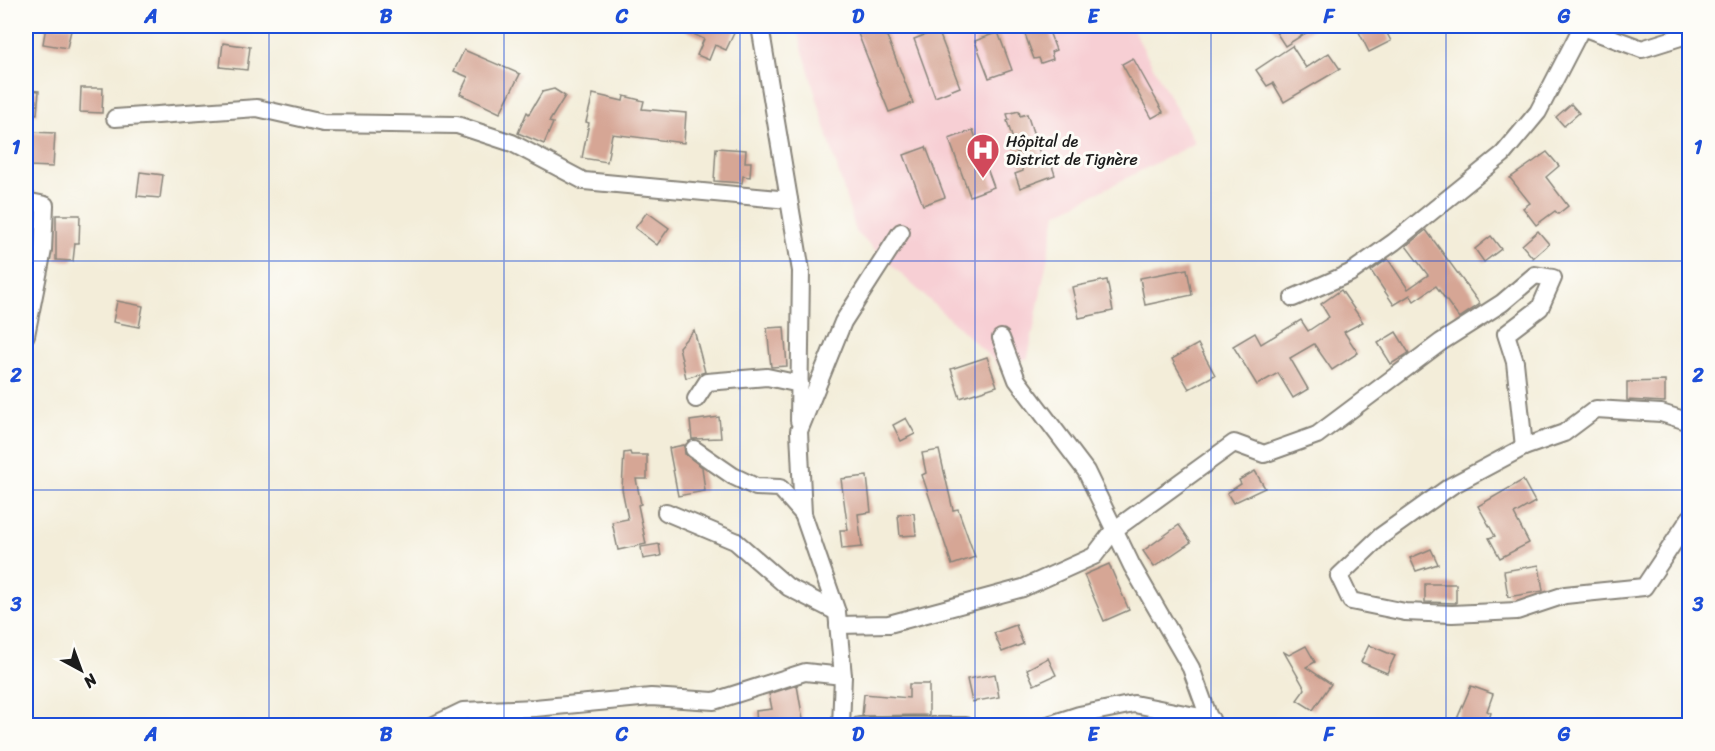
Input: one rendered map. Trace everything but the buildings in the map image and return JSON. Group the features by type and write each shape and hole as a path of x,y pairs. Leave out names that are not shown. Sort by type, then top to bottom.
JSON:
{"street":[{"path":"760,26 801,271 799,431 803,514 837,618 843,676 841,726"},
{"path":"1293,298 1350,273 1394,242 1503,154 1538,112 1582,27 1642,49 1689,34"},
{"path":"115,118 257,108 323,123 457,124 512,143 584,181 789,200"},
{"path":"26,201 45,205 43,249 26,335"},
{"path":"799,431 843,322 901,232"},
{"path":"666,512 735,541 788,587 837,618 889,624 1023,588 1094,556 1114,530 1234,443 1264,454 1317,435 1442,342 1502,303 1535,275 1553,278 1540,308 1506,334 1515,362 1524,447"},
{"path":"1001,338 1017,380 1086,471 1132,566 1191,668 1211,722"},
{"path":"696,399 706,382 767,377 800,384"},
{"path":"1689,422 1661,413 1596,409 1564,433 1524,447 1451,486 1381,536 1339,576 1351,601 1405,612 1452,614 1517,611 1565,595 1644,587 1689,518"},
{"path":"694,449 734,476 756,487 780,488 803,514"},
{"path":"432,726 463,711 535,708 651,697 714,701 805,672 843,676"},
{"path":"1045,726 1079,715 1134,704 1211,722"},
{"path":"859,726 966,726"}],"shaded area":[{"name":"Hôpital de District de Tignère","path":"818,26 1131,26 1195,143 1056,214 1028,358 1000,366 856,232 797,31"}],"place":[{"name":"Hôpital de District de Tignère","path":"983,179"}]}
